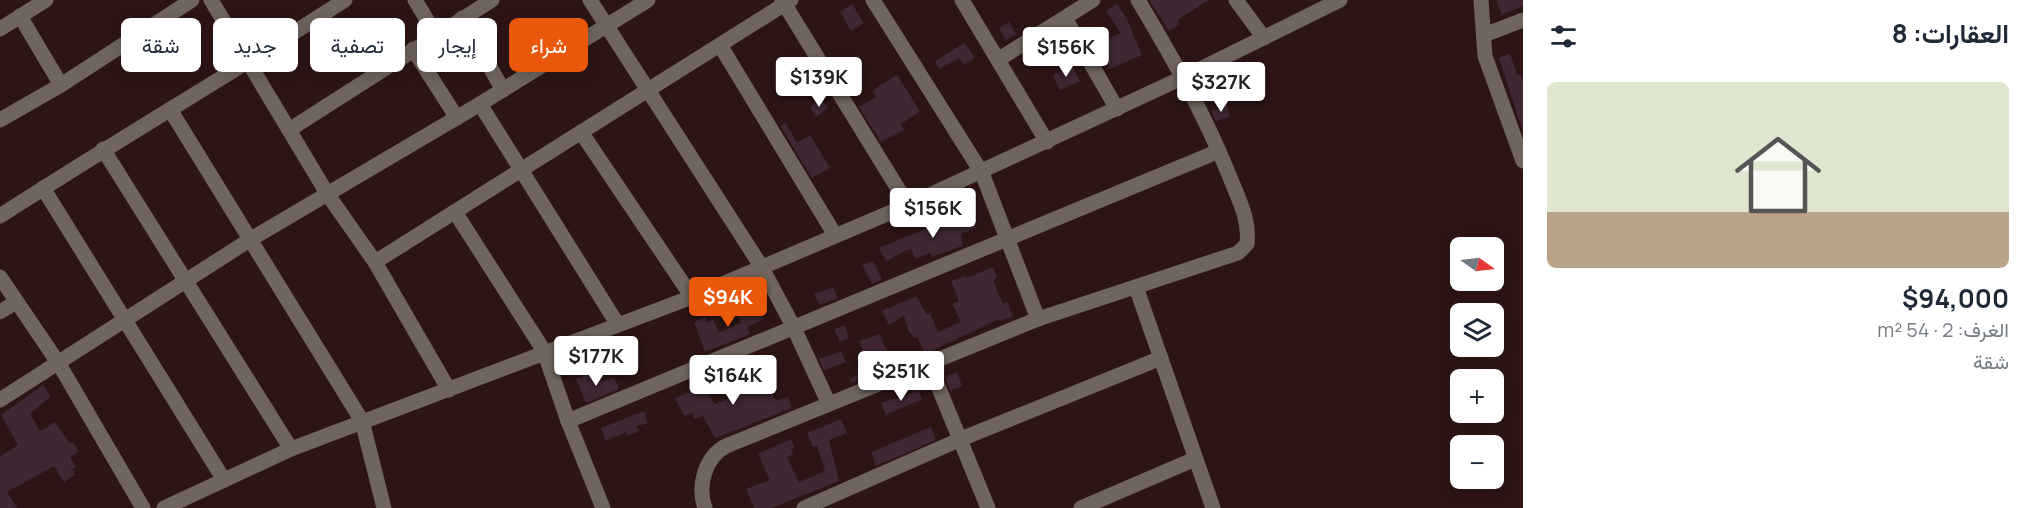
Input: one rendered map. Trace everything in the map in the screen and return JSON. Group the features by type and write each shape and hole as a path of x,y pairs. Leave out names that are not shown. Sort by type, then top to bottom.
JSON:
{"street":[{"path":"0,29 46,0"},
{"path":"0,120 61,85 192,0"},
{"path":"211,0 221,18"},
{"path":"298,31 345,0"},
{"path":"415,0 426,18"},
{"path":"462,18 492,0"},
{"path":"590,0 646,91 761,266 793,326 829,404"},
{"path":"0,400 251,239 457,118 648,0"},
{"path":"873,0 982,173 1038,319"},
{"path":"962,0 1047,142"},
{"path":"999,59 1094,0"},
{"path":"705,508 703,478 717,451 1038,319 1238,253 1247,244 1246,217 1219,151 1184,77 1138,0"},
{"path":"1236,0 1264,38"},
{"path":"1481,0 1485,56 1523,161"},
{"path":"375,262 786,1 908,205"},
{"path":"164,508 185,504 224,480 291,448 692,297 982,173 1184,77 1333,2"},
{"path":"21,16 61,85"},
{"path":"1065,18 1117,109"},
{"path":"1484,35 1523,20"},
{"path":"720,45 835,235"},
{"path":"289,130 417,47"},
{"path":"413,49 457,118"},
{"path":"0,216 103,149 234,72"},
{"path":"252,72 328,195 375,262 449,390"},
{"path":"493,72 503,90"},
{"path":"480,104 618,325"},
{"path":"171,111 362,421 384,508"},
{"path":"581,132 692,297"},
{"path":"103,149 291,448"},
{"path":"568,421 1219,151"},
{"path":"44,188 224,480"},
{"path":"455,212 544,351 568,421 603,508"},
{"path":"0,277 58,364 143,508"},
{"path":"1136,287 1213,508"},
{"path":"0,312 16,302"},
{"path":"804,508 961,439 1161,358"},
{"path":"929,364 988,508"},
{"path":"1081,508 1195,459"}],"building":[{"path":"1149,0 1209,0 1177,20 1179,24 1169,31"},
{"path":"1496,0 1523,0 1523,6 1502,15"},
{"path":"852,4 864,23 851,31 840,12"},
{"path":"1117,4 1127,19 1142,55 1109,69 1098,43 1121,33 1106,11"},
{"path":"1009,22 1016,34 1006,40 999,28"},
{"path":"964,43 975,58 964,65 959,58 939,69 935,61"},
{"path":"1510,53 1517,75 1520,74 1523,79 1523,132 1499,58"},
{"path":"1072,66 1080,81 1060,90 1053,75"},
{"path":"897,75 920,111 901,124 904,130 881,142 859,107 876,97 873,90"},
{"path":"822,99 828,108 816,117 810,107"},
{"path":"1227,105 1230,117 1216,121 1211,111"},
{"path":"786,123 797,143 810,135 830,168 812,178 780,126"},
{"path":"970,211 976,228 961,234 962,246 932,257 930,253 915,259 911,248 886,261 879,248"},
{"path":"873,261 882,279 872,284 862,265"},
{"path":"993,267 997,278 993,280 1003,304 1007,302 1013,316 1000,321 999,319 925,354 917,336 914,338 908,330 904,316 889,325 882,311 916,296 927,315 930,313 938,332 961,322 952,304 959,301 951,281 965,276 966,278"},
{"path":"833,287 838,298 820,305 814,294"},
{"path":"755,301 764,319 747,327 750,334 705,352 694,322 706,317 708,322 713,319 719,332 741,323 736,309"},
{"path":"845,326 849,338 840,342 834,329"},
{"path":"879,334 891,360 888,362 891,368 852,383 850,379 869,368 860,341"},
{"path":"841,351 846,362 824,371 819,359"},
{"path":"739,370 747,389 768,379 775,401 788,397 792,408 715,438 703,416 694,419 692,413 684,416 675,398 702,386 715,404 738,394 731,373"},
{"path":"597,371 601,382 614,377 619,389 586,403 576,379"},
{"path":"957,372 962,386 950,391 945,377"},
{"path":"43,385 51,396 30,414 40,431 55,422 70,443 72,442 79,451 70,457 76,467 72,469 75,475 64,482 54,466 7,492 17,508 0,508 0,457 18,445 1,415"},
{"path":"919,391 922,399 886,415 881,403"},
{"path":"644,411 648,423 637,426 639,431 627,436 626,432 606,441 601,428"},
{"path":"841,419 847,433 829,440 839,481 772,508 754,508 746,489 770,480 758,454 791,439 795,448 791,449 793,454 787,457 799,482 825,471 817,446 813,447 807,433"},
{"path":"931,427 936,440 876,466 871,452"}]}
